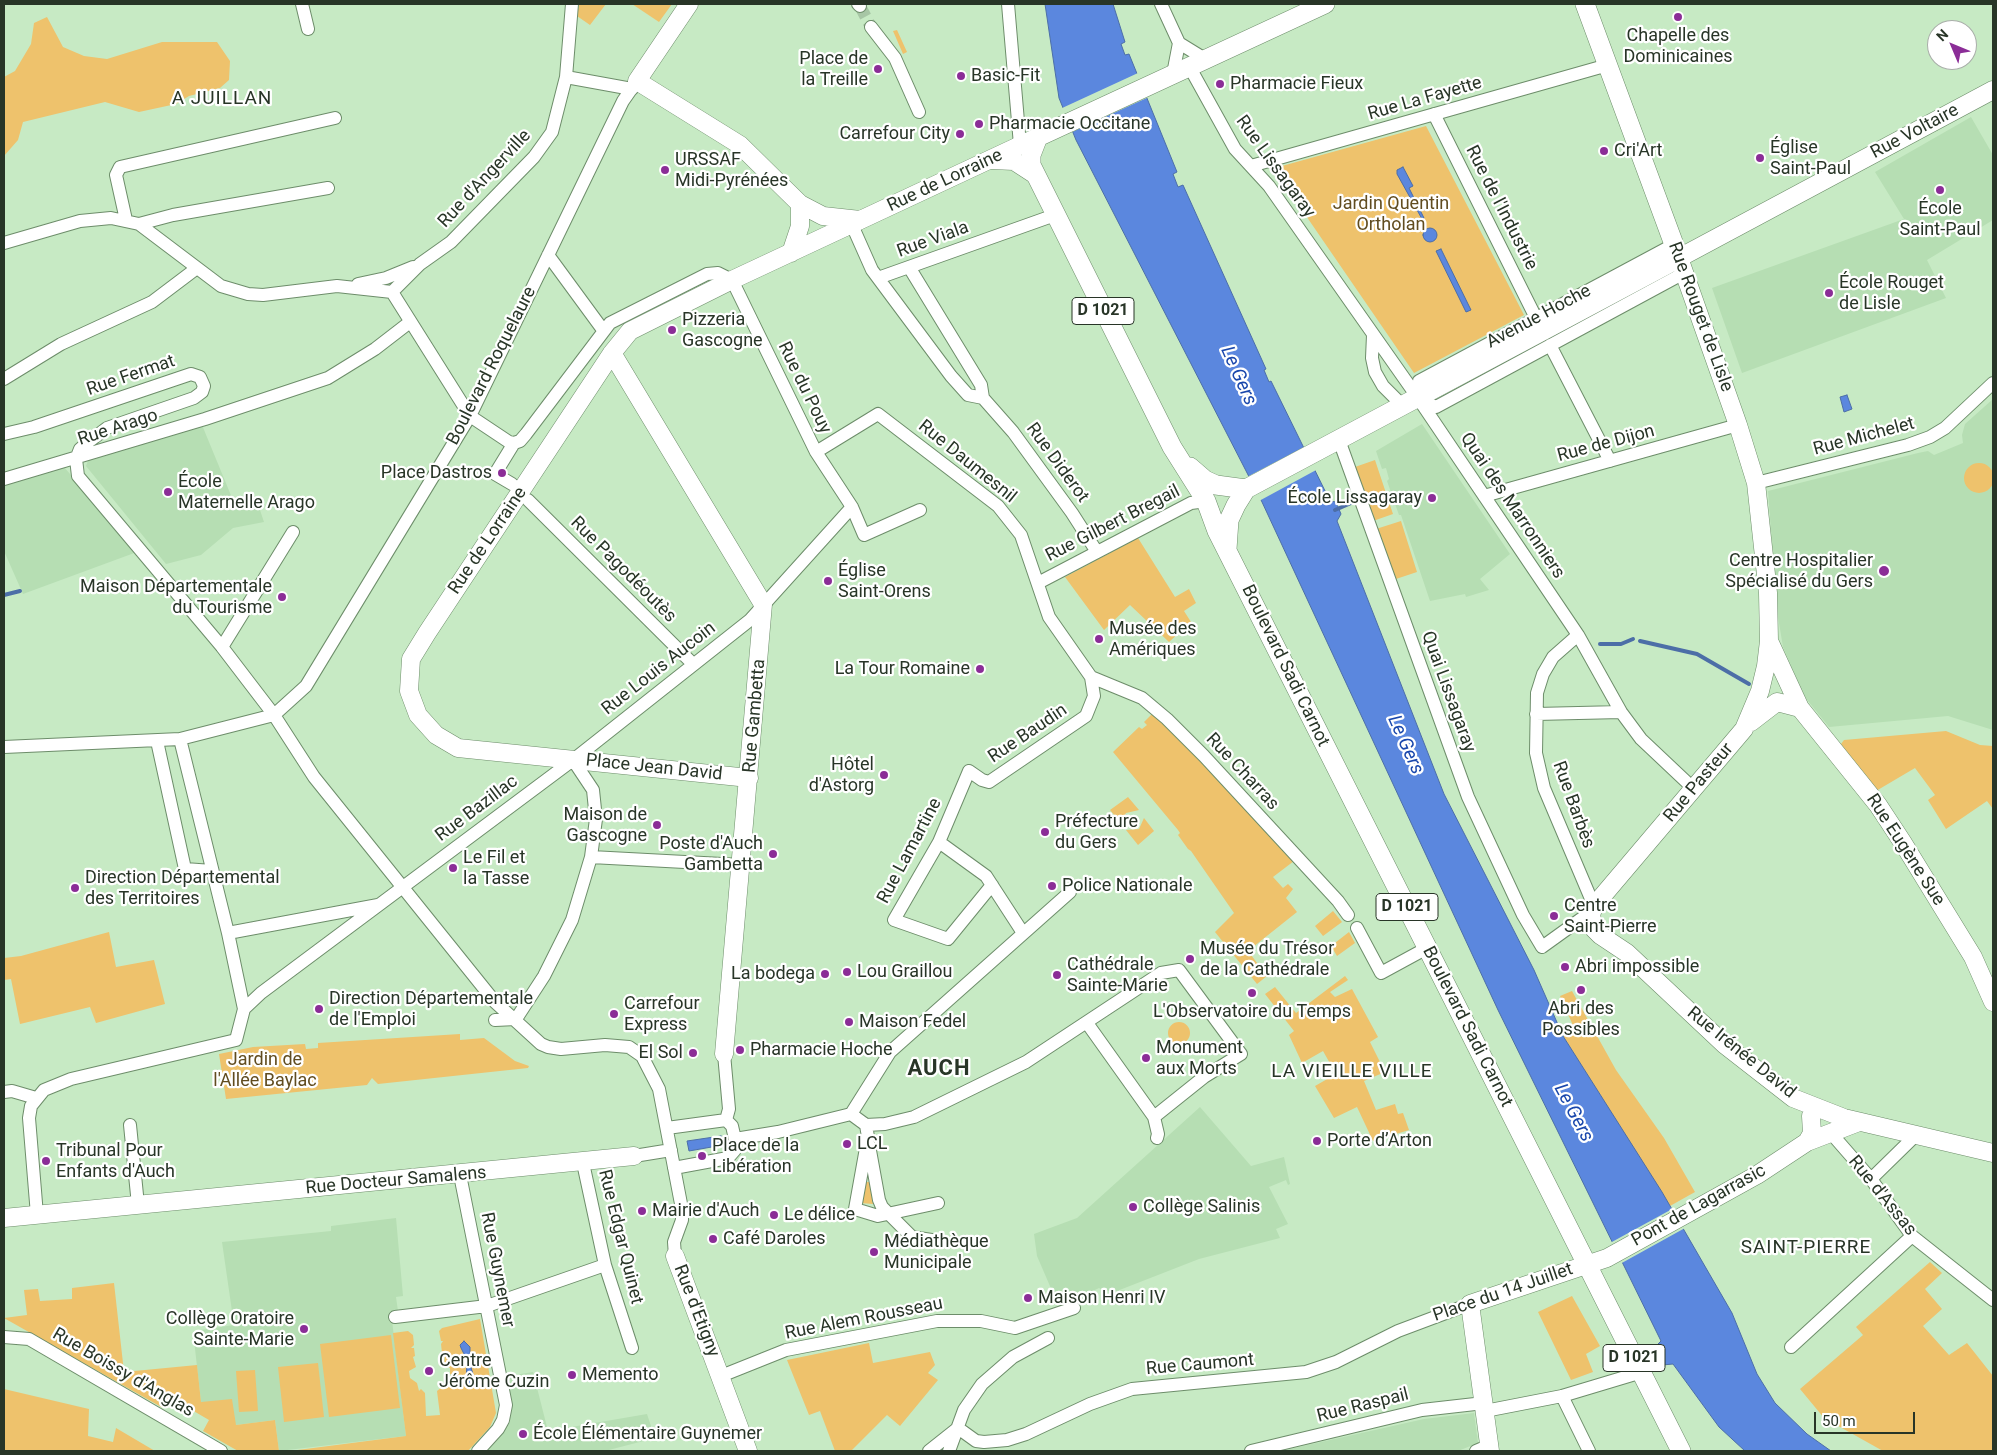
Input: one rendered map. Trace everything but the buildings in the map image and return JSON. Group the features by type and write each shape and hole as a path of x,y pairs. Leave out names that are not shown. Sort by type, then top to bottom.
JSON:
{"main road":[{"name":"Boulevard Roquelaure","path":"634,85 689,4"},
{"path":"1038,137 1325,4"},
{"name":"Rue Rouget de Lisle","path":"1585,4 1738,425 1756,483 1764,541 1769,641"},
{"path":"634,85 740,144 800,204 819,240"},
{"name":"Rue Voltaire","path":"1678,258 1993,90"},
{"name":"Rue de Lorraine","path":"573,760 458,748 447,742 426,726 418,715 409,691 409,670 411,659 426,633 612,352 626,336 642,324 1038,137"},
{"name":"D 1021","path":"1038,137 1031,155 1034,174 1172,447 1211,493"},
{"path":"989,160 1014,161 1034,174"},
{"path":"800,204 823,216 857,222"},
{"path":"791,253 800,226 800,204"},
{"name":"Avenue Hoche","path":"1246,489 1678,258"},
{"path":"612,352 763,604"},
{"path":"1211,493 1246,489"},
{"path":"1227,549 1228,528 1231,516 1246,489"},
{"name":"Boulevard Sadi Carnot","path":"1211,493 1217,531 1681,1451"},
{"name":"Rue Gambetta","path":"724,1054 763,604"},
{"name":"Rue Eugène Sue","path":"1769,641 1800,708 1878,805 1904,843 1973,957 1993,1002"},
{"name":"Rue Pasteur","path":"1593,908 1744,729 1760,691 1769,641"},
{"path":"1744,729 1766,708 1777,702 1800,708"},
{"name":"Place Jean David","path":"573,760 749,778"},
{"name":"Rue Irénée David","path":"1593,908 1592,922 1600,936 1627,953 1750,1066 1807,1109 1993,1153"},
{"path":"1806,1142 1812,1133 1807,1109"},
{"name":"Rue d'Assas","path":"1807,1109 1830,1132"},
{"name":"Pont de Lagarrasic","path":"1587,1264 1607,1258 1757,1175 1806,1142 1860,1122"},
{"name":"Rue Docteur Samalens","path":"4,1218 584,1163 634,1156"},
{"name":"Rue d'Etigny","path":"675,1256 748,1451"},
{"name":"Place du 14 Juillet","path":"1470,1304 1587,1264"},
{"path":"1470,1304 1484,1407 1485,1449"}],"street":[{"path":"302,4 308,29"},
{"name":"Rue d'Angerville","path":"349,286 392,292 420,264 451,242 538,152 552,132 566,77 572,4"},
{"path":"1008,4 1020,146"},
{"path":"1161,4 1179,43 1182,69"},
{"path":"871,27 895,58 919,112"},
{"path":"1179,43 1182,69"},
{"name":"Rue La Fayette","path":"1251,166 1608,65"},
{"name":"Rue Lissagaray","path":"1182,69 1235,149 1268,186 1373,335 1410,402"},
{"path":"566,77 634,85"},
{"name":"Boulevard Roquelaure","path":"274,715 306,686 470,416 623,102 634,85"},
{"name":"Rue de l'Industrie","path":"1434,114 1536,318"},
{"path":"132,222 116,175 120,167 334,118"},
{"path":"4,243 80,221 111,218 132,222 328,188"},
{"name":"Rue Viala","path":"878,278 1055,215"},
{"name":"Rue d'Angerville","path":"132,222 157,238 221,286 248,294 263,295 349,286 386,278 420,264"},
{"path":"857,222 872,270 878,278"},
{"path":"548,256 603,330"},
{"name":"Avenue Hoche","path":"1678,258 1550,345 1436,407 1410,402 1419,381 1536,318 1678,258"},
{"name":"Rue Diderot","path":"909,267 981,385 983,398 1014,432 1072,513 1097,552"},
{"path":"4,379 61,344 152,302 197,268"},
{"path":"392,292 470,416 508,442 514,443 520,441 526,434 603,330 618,317 707,274 718,272 732,280"},
{"name":"Rue Diderot","path":"878,278 951,376 968,395 983,398"},
{"name":"Rue du Pouy","path":"732,280 816,452 852,507 864,535 920,510"},
{"name":"Rue Arago","path":"410,322 375,350 328,378 205,420 76,459 78,476 222,647 274,715 314,777 494,1002 516,1019 541,1044 548,1047 561,1049 604,1045 629,1046 642,1056 660,1089 667,1128"},
{"path":"1373,335 1372,358 1375,372 1383,386 1410,402"},
{"path":"1550,345 1610,461"},
{"name":"Rue Fermat","path":"4,434 34,428 191,374 196,375 203,381 202,392 194,398 107,428 80,449 76,459"},
{"name":"Rue Michelet","path":"1756,483 1908,445 1930,437 1945,428 1993,383"},
{"name":"Quai des Marronniers","path":"1410,402 1484,496 1578,635 1620,712 1641,739 1694,789"},
{"name":"Rue Daumesnil","path":"816,452 878,414 1002,510 1021,535 1049,617 1091,677"},
{"name":"Rue de Dijon","path":"1484,496 1738,425"},
{"name":"Quai Lissagaray","path":"1337,441 1468,797 1523,915 1542,947 1593,908"},
{"path":"512,484 495,474 514,443"},
{"path":"4,479 76,459"},
{"name":"Rue Gilbert Bregail","path":"1038,583 1211,493"},
{"name":"Rue Pagodéoutès","path":"528,500 693,664"},
{"name":"Rue Louis Aucoin","path":"573,760 750,620 852,507"},
{"path":"222,647 293,532"},
{"name":"Rue Barbès","path":"1578,635 1553,657 1543,674 1537,693 1536,754 1540,776 1593,908"},
{"name":"Rue Baudin","path":"969,771 982,780 989,782 1086,716 1094,696 1091,677"},
{"name":"Rue Charras","path":"1091,677 1129,692 1156,710 1204,756 1338,900 1348,915"},
{"path":"1536,714 1620,712"},
{"path":"4,747 180,739 274,715"},
{"path":"38,1215 29,1118 31,1106 44,1090 57,1082 236,1040 244,1009 228,933 180,739"},
{"path":"152,741 185,869 212,871"},
{"name":"Place Jean David","path":"516,1019 544,976 572,920 590,856 596,819 593,790 573,760"},
{"name":"Rue Bazillac","path":"244,1009 261,993 573,760"},
{"name":"Rue Lamartine","path":"969,771 939,842 894,920 948,939 992,885"},
{"path":"939,842 986,876 1023,933"},
{"path":"590,856 741,865"},
{"path":"735,1139 778,1132 851,1114 890,1052 1070,892"},
{"path":"228,933 381,904"},
{"path":"1357,928 1381,972 1427,948"},
{"path":"867,1131 885,1124 914,1117 1026,1062 1161,972 1179,970 1241,1054 1204,1077 1154,1117"},
{"path":"495,1020 516,1019"},
{"path":"1087,1023 1154,1117 1158,1134 1157,1138"},
{"name":"Rue Gambetta","path":"724,1054 729,1109 726,1120"},
{"path":"4,1092 12,1091 36,1098"},
{"path":"851,1114 867,1131 878,1200 888,1215 912,1236 938,1241"},
{"path":"726,1120 732,1126 735,1139 735,1150 728,1158 674,1168 667,1128 726,1120"},
{"path":"129,1206 135,1178 130,1125"},
{"path":"867,1131 855,1209 878,1216 938,1203"},
{"name":"Rue d'Assas","path":"1830,1132 1871,1180 1912,1236 1993,1300"},
{"path":"1871,1180 1916,1135"},
{"name":"Rue Docteur Samalens","path":"634,1156 671,1150"},
{"name":"Rue Edgar Quinet","path":"584,1163 605,1265 632,1348"},
{"name":"Rue d'Etigny","path":"674,1168 682,1209 682,1220 674,1242 675,1256"},
{"name":"Rue Guynemer","path":"460,1175 505,1398 506,1413 498,1429 478,1451"},
{"path":"1791,1346 1912,1236"},
{"path":"395,1317 487,1306 605,1265"},
{"name":"Place du 14 Juillet","path":"1420,1323 1470,1304"},
{"name":"Rue Alem Rousseau","path":"721,1376 786,1350 937,1321 961,1320 1015,1328 1074,1308"},
{"name":"Rue Caumont","path":"958,1428 969,1438 984,1442 1007,1440 1026,1434 1090,1404 1132,1389 1306,1372 1336,1362 1420,1323"},
{"name":"Rue Boissy d'Anglas","path":"4,1336 30,1339 221,1451"},
{"path":"949,1451 970,1400 996,1370 1030,1347 1048,1338"},
{"name":"Rue Raspail","path":"1251,1451 1422,1410 1484,1407 1562,1396 1642,1372"},
{"path":"1562,1396 1589,1451"},
{"path":"929,1451 958,1428"}],"shaded area":[{"name":"École Rouget de Lisle","path":"1971,117 1993,155 1993,220 1927,260 1946,298 1742,373 1712,288 1904,219 1875,172"},
{"name":"Centre Hospitalier Spécialisé du Gers","path":"1993,399 1993,730 1948,716 1829,727 1804,696 1783,647 1777,611 1768,491 1918,453 1928,451 1934,455 1963,443 1962,435 1965,424"},
{"name":"École Lissagaray","path":"1422,424 1510,554 1480,579 1489,590 1466,597 1465,594 1430,601 1401,515 1399,515 1387,481 1389,479 1386,468 1382,469 1376,451"},
{"name":"École Maternelle Arago","path":"202,425 237,510 258,504 264,522 233,528 201,555 166,564 86,466 89,458"},
{"path":"64,467 137,552 23,594 4,551 4,484"},
{"name":"Collège Salinis","path":"1200,1107 1251,1166 1284,1157 1290,1184 1288,1185 1286,1180 1269,1187 1288,1224 1276,1229 1280,1238 1199,1259 1117,1291 1104,1291 1099,1288 1059,1307 1037,1256 1034,1234 1077,1218"},
{"path":"396,1218 403,1296 396,1297 398,1311 391,1312 406,1436 279,1451 275,1420 236,1425 201,1402 193,1331 234,1325 222,1242 331,1231 331,1226"},
{"path":"533,1372 548,1431 647,1414 655,1438 605,1451 487,1451 509,1424 512,1407 508,1376"},
{"path":"1474,1413 1478,1443 1458,1451 1281,1451 1424,1419"}],"green space":[{"path":"579,4 606,4 590,25 577,16"},
{"path":"632,4 672,4 659,22"},
{"path":"47,17 63,47 84,56 107,59 162,42 217,42 230,61 229,80 220,88 189,96 176,104 139,112 105,102 23,122 18,140 4,156 4,77 15,71 31,44 34,23"},
{"path":"897,30 907,52 903,54 893,31"},
{"name":"Jardin Quentin Ortholan","path":"1426,126 1524,315 1414,373 1278,175 1282,166"},
{"path":"1375,460 1393,514 1373,521 1355,467"},
{"path":"1979,463 1985,464 1993,472 1993,484 1985,492 1979,493 1973,492 1965,484 1964,478 1965,472 1973,464"},
{"path":"1401,521 1417,572 1393,580 1376,529"},
{"path":"1138,538 1175,597 1189,589 1196,603 1184,611 1191,622 1169,642 1130,605 1104,630 1065,577"},
{"path":"1153,713 1201,759 1294,861 1273,877 1283,888 1288,884 1293,889 1286,898 1297,912 1248,951 1267,976 1257,984 1215,932 1234,913 1178,835 1180,833 1178,830 1113,752 1139,727 1142,729 1147,725 1144,722"},
{"path":"1946,731 1980,745 1993,746 1993,809 1987,801 1946,829 1928,800 1935,795 1915,768 1876,791 1841,744 1844,740"},
{"path":"1128,797 1139,810 1126,813 1121,823 1110,810"},
{"path":"1144,818 1154,831 1138,845 1126,830 1139,829"},
{"path":"1333,911 1342,922 1323,936 1315,926"},
{"path":"109,932 116,967 154,960 165,1004 96,1023 90,1007 20,1024 11,979 4,980 4,958 21,956"},
{"path":"1349,932 1355,943 1337,956 1331,946"},
{"path":"1345,976 1348,980 1330,992 1335,997 1352,989 1378,1037 1370,1042 1385,1072 1364,1081 1376,1110 1395,1104 1398,1114 1403,1113 1409,1130 1373,1141 1357,1107 1334,1118 1315,1086 1336,1074 1323,1051 1302,1063 1289,1035 1294,1031 1265,994 1275,987 1296,1013"},
{"path":"1572,991 1616,1070 1664,1138 1695,1192 1670,1206 1563,1036 1575,1030 1560,996"},
{"path":"1179,1022 1189,1029 1190,1033 1183,1043 1179,1044 1169,1037 1168,1033 1175,1023"},
{"name":"Jardin de l'Allée Baylac","path":"460,1034 460,1040 484,1038 515,1061 529,1066 528,1068 378,1084 372,1078 367,1085 226,1099 219,1054 253,1047 305,1044 306,1049 318,1048 318,1043"},
{"path":"863,1182 870,1182 873,1204 860,1203"},
{"path":"1930,1262 1942,1273 1925,1289 1942,1309 1923,1326 1949,1355 1967,1343 1993,1376 1993,1451 1883,1451 1824,1418 1800,1389 1863,1335 1856,1327"},
{"path":"114,1283 124,1372 197,1365 201,1402 232,1399 236,1425 275,1420 279,1451 238,1451 203,1431 209,1420 169,1397 163,1408 4,1318 27,1315 24,1290 38,1289 40,1301 72,1299 72,1288"},
{"path":"1572,1296 1600,1346 1586,1354 1593,1372 1571,1380 1538,1312"},
{"path":"480,1319 496,1413 490,1427 468,1451 290,1451 406,1436 393,1333 408,1331 413,1335 414,1345 411,1348 414,1348 415,1356 413,1357 416,1367 409,1371 410,1378 417,1383 419,1391 421,1389 425,1393 426,1416 440,1415 437,1391 442,1387 445,1389 444,1381 452,1375 450,1374 450,1368 444,1365 445,1354 442,1353 441,1344 443,1341 441,1341 439,1331 442,1328"},
{"path":"391,1335 400,1408 329,1417 320,1344"},
{"path":"869,1343 873,1363 930,1352 935,1365 928,1373 938,1380 900,1426 887,1415 851,1451 835,1451 820,1411 809,1415 787,1360"},
{"path":"318,1363 324,1417 284,1422 278,1367"},
{"path":"255,1370 258,1411 239,1412 236,1371"},
{"path":"4,1389 89,1409 88,1436 113,1442 116,1428 155,1451 4,1451"}],"water":[{"name":"Le Gers","path":"1045,4 1113,4 1125,42 1121,44 1125,55 1129,54 1177,172 1173,174 1178,187 1183,185 1266,369 1264,370 1269,382 1271,381 1330,501 1336,502 1341,514 1337,521 1444,794 1534,970 1563,1036 1662,1192 1732,1313 1757,1374 1775,1403 1807,1434 1831,1451 1745,1451 1719,1427 1673,1364 1652,1366 1647,1355 1661,1341 1498,1010 1262,502 1076,140 1059,98"},
{"path":"1403,167 1413,186 1409,188 1424,218 1422,219 1397,174 1397,170"},
{"path":"1427,228 1433,228 1437,235 1433,242 1427,242 1423,238 1423,232"},
{"path":"1441,249 1471,310 1466,312 1436,251"},
{"path":"1847,395 1852,409 1844,412 1840,397"},
{"path":"721,1136 723,1145 689,1151 687,1141"},
{"path":"464,1341 470,1347 470,1360 467,1360 460,1345"},
{"path":"467,1364 470,1364 475,1381 470,1386 466,1381"}],"pier":[{"path":"1138,73 1149,97 1070,133 1060,109"},
{"path":"1306,446 1318,469 1259,501 1247,477"},
{"path":"1674,1208 1685,1228 1620,1264 1610,1243"}],"waterway":[{"path":"1335,510 1351,503"},
{"path":"4,595 20,591"},
{"path":"1600,644 1621,644 1633,639"},
{"path":"1640,641 1697,654 1749,684"}],"tunnel":[{"path":"860,6 871,27"}],"place":[{"name":"Chapelle des Dominicaines","path":"1678,17"},
{"name":"Place de la Treille","path":"878,69"},
{"name":"Basic-Fit","path":"961,76"},
{"name":"Pharmacie Fieux","path":"1220,84"},
{"name":"Pharmacie Occitane","path":"979,124"},
{"name":"Carrefour City","path":"960,134"},
{"name":"Cri'Art","path":"1604,151"},
{"name":"Église Saint-Paul","path":"1760,158"},
{"name":"URSSAF Midi-Pyrénées","path":"665,170"},
{"name":"École Saint-Paul","path":"1940,190"},
{"name":"École Rouget de Lisle","path":"1829,293"},
{"name":"Pizzeria Gascogne","path":"672,330"},
{"name":"Place Dastros","path":"502,473"},
{"name":"École Maternelle Arago","path":"168,492"},
{"name":"École Lissagaray","path":"1432,498"},
{"name":"Centre Hospitalier Spécialisé du Gers","path":"1884,571"},
{"name":"Église Saint-Orens","path":"828,581"},
{"name":"Maison Départementale du Tourisme","path":"282,597"},
{"name":"Musée des Amériques","path":"1099,639"},
{"name":"La Tour Romaine","path":"980,669"},
{"name":"Hôtel d'Astorg","path":"884,775"},
{"name":"Maison de Gascogne","path":"657,825"},
{"name":"Préfecture du Gers","path":"1045,832"},
{"name":"Poste d'Auch Gambetta","path":"773,854"},
{"name":"Le Fil et la Tasse","path":"453,868"},
{"name":"Police Nationale","path":"1052,886"},
{"name":"Direction Départemental des Territoires","path":"75,888"},
{"name":"Centre Saint-Pierre","path":"1554,916"},
{"name":"Musée du Trésor de la Cathédrale","path":"1190,959"},
{"name":"Abri impossible","path":"1565,967"},
{"name":"Lou Graillou","path":"847,972"},
{"name":"La bodega","path":"825,974"},
{"name":"Cathédrale Sainte-Marie","path":"1057,975"},
{"name":"Abri des Possibles","path":"1581,990"},
{"name":"L'Observatoire du Temps","path":"1252,993"},
{"name":"Direction Départementale de l'Emploi","path":"319,1009"},
{"name":"Carrefour Express","path":"614,1014"},
{"name":"Maison Fedel","path":"849,1022"},
{"name":"Pharmacie Hoche","path":"740,1050"},
{"name":"El Sol","path":"693,1053"},
{"name":"Monument aux Morts","path":"1146,1058"},
{"name":"Porte d’Arton","path":"1317,1141"},
{"name":"LCL","path":"847,1144"},
{"name":"Place de la Libération","path":"702,1156"},
{"name":"Tribunal Pour Enfants d'Auch","path":"46,1161"},
{"name":"Collège Salinis","path":"1133,1207"},
{"name":"Mairie d'Auch","path":"642,1211"},
{"name":"Le délice","path":"774,1215"},
{"name":"Café Daroles","path":"713,1239"},
{"name":"Médiathèque Municipale","path":"874,1252"},
{"name":"Maison Henri IV","path":"1028,1298"},
{"name":"Collège Oratoire Sainte-Marie","path":"304,1329"},
{"name":"Centre Jérôme Cuzin","path":"429,1371"},
{"name":"Memento","path":"572,1375"},
{"name":"École Élémentaire Guynemer","path":"523,1434"}],"district":[{"name":"A JUILLAN","path":"222,99"},
{"name":"AUCH","path":"939,1069"},
{"name":"LA VIEILLE VILLE","path":"1352,1072"},
{"name":"SAINT-PIERRE","path":"1806,1248"}]}
